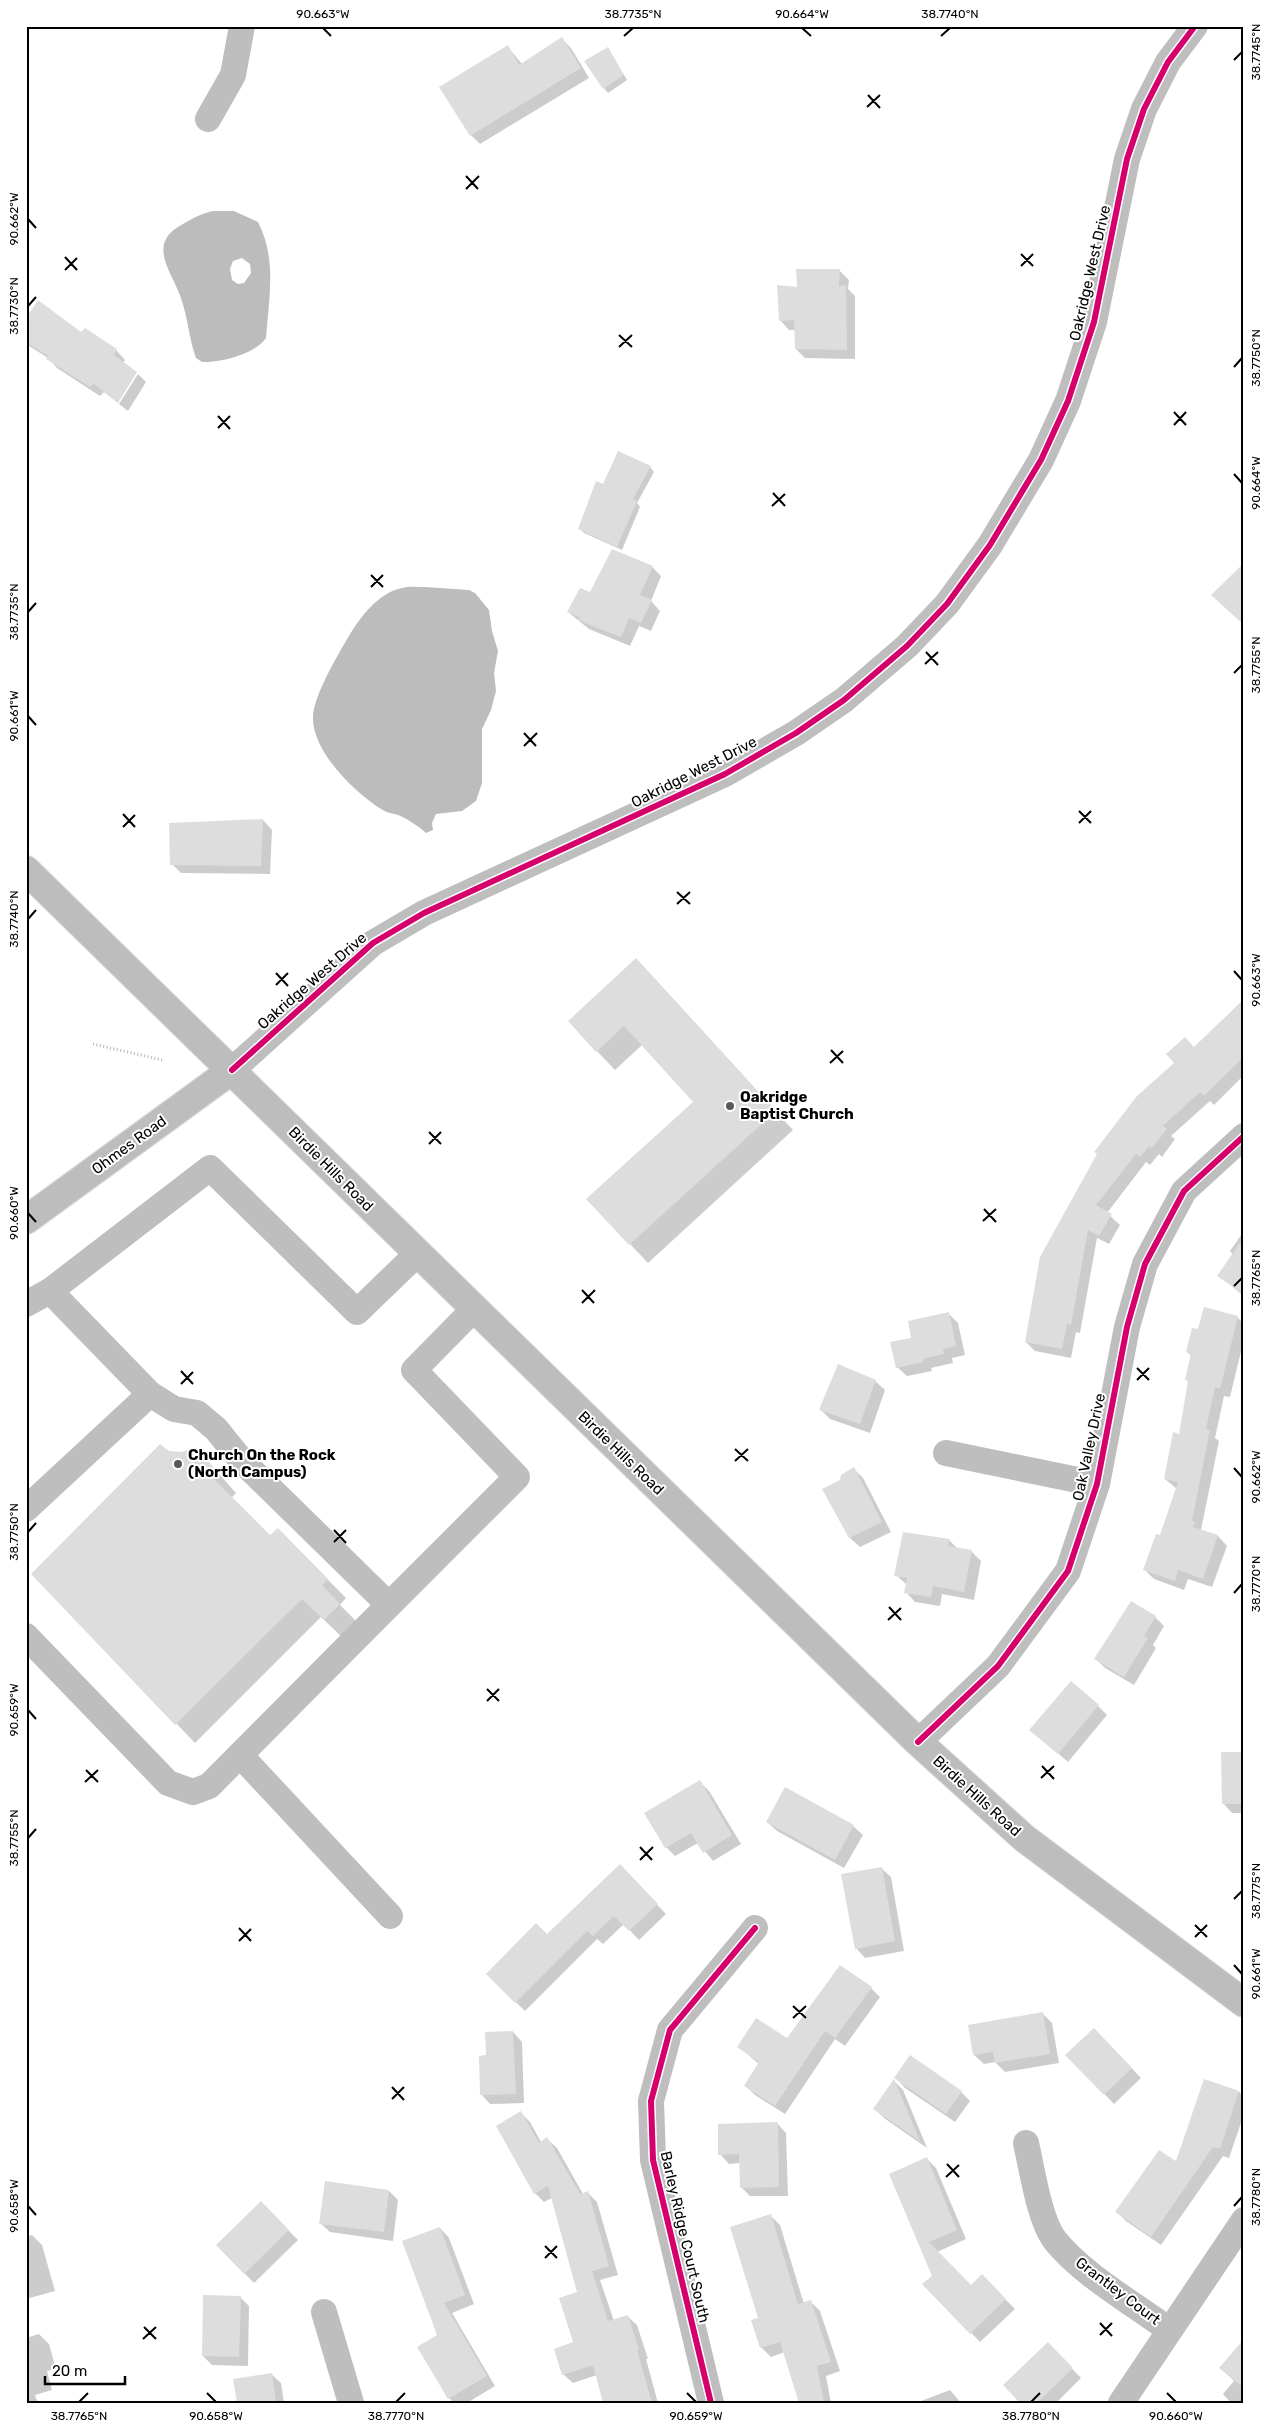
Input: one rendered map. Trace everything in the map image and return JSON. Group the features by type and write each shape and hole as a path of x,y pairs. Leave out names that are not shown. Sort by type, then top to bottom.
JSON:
{"main road":[{"name":"Birdie Hills Road","path":"26,870 109,954 232,1070 417,1254 918,1742 1024,1838 1244,2002"},
{"name":"Ohmes Road","path":"26,1220 232,1070"}],"street":[{"path":"208,119 233,75 242,26"},
{"name":"Oakridge West Drive","path":"232,1070 373,943 424,913 726,774 796,734 844,700 907,646 941,610 996,536 1041,460 1068,401 1094,322 1127,159 1144,109 1168,62 1195,26"},
{"name":"Oak Valley Drive","path":"918,1742 998,1666 1068,1572 1097,1484 1127,1327 1145,1264 1184,1191 1244,1136"},
{"path":"26,1304 50,1290 210,1168 357,1312 417,1254"},
{"path":"50,1290 150,1394 174,1409 197,1414 216,1429 241,1460 389,1605"},
{"path":"26,1636 168,1784 193,1792 210,1786 518,1477 414,1370 474,1309"},
{"path":"26,1509 150,1394"},
{"path":"946,1453 1097,1484"},
{"path":"240,1755 390,1916"},
{"name":"Barley Ridge Court South","path":"711,2403 653,2160 651,2101 670,2030 755,1928"},
{"name":"Grantley Court","path":"1026,2143 1042,2209 1054,2238 1086,2270 1169,2330"},
{"path":"1121,2403 1244,2220"},
{"path":"324,2312 351,2403"}],"path":[{"path":"93,1044 162,1060"}],"shaded area":[{"path":"213,211 234,211 258,222 268,250 270,293 266,338 261,344 237,356 218,361 202,362 196,358 183,306 163,251 169,234 186,222","holes":["242,258 250,264 251,273 244,283 238,284 232,280 230,269 233,261"]},
{"path":"425,587 469,590 475,593 489,610 492,631 498,651 494,673 496,691 491,710 482,729 482,783 476,801 462,811 436,814 432,823 433,830 426,833 405,818 387,812 370,802 347,781 327,757 319,743 313,717 321,689 331,668 362,616 384,595 402,588"}],"building":[{"path":"562,37 581,68 470,136 439,87 508,45 519,65"},
{"path":"608,47 624,75 603,89 584,61"},
{"path":"796,269 840,269 839,286 846,285 847,350 795,349 794,320 779,321 777,285 797,287"},
{"path":"38,300 81,332 85,328 117,349 114,355 137,372 118,403 94,384 90,387 46,359 48,356 26,342 26,318"},
{"path":"618,451 651,466 633,499 637,501 617,547 578,529 596,481 603,484"},
{"path":"612,549 653,566 640,595 652,600 641,623 629,618 621,637 587,624 579,620 579,617 567,612 580,588 590,592"},
{"path":"1244,563 1244,625 1211,595"},
{"path":"263,819 261,866 170,865 169,823"},
{"name":"Oakridge Baptist Church","path":"636,958 776,1111 629,1245 586,1199 693,1102 624,1026 596,1052 568,1021"},
{"path":"1244,999 1244,1057 1204,1096 1200,1092 1163,1126 1167,1129 1152,1148 1149,1146 1140,1157 1136,1154 1096,1205 1112,1214 1099,1236 1088,1230 1071,1325 1067,1324 1062,1349 1025,1342 1040,1257 1097,1154 1094,1152 1137,1096 1174,1063 1166,1054 1185,1037 1194,1047"},
{"path":"1244,1237 1244,1294 1217,1276"},
{"path":"1204,1307 1238,1316 1220,1389 1215,1387 1206,1429 1210,1430 1192,1521 1195,1522 1193,1527 1218,1535 1203,1579 1178,1570 1175,1581 1143,1570 1156,1534 1160,1535 1178,1482 1164,1479 1173,1432 1179,1434 1188,1381 1185,1380 1191,1353 1186,1352 1192,1328 1198,1329"},
{"path":"949,1312 956,1346 943,1349 944,1354 923,1359 923,1362 896,1368 890,1342 911,1338 908,1321"},
{"path":"838,1364 876,1380 860,1424 819,1410"},
{"path":"160,1444 169,1451 182,1452 195,1447 219,1473 214,1479 270,1535 278,1528 328,1579 322,1585 340,1604 324,1620 302,1599 175,1725 31,1574"},
{"path":"854,1467 882,1522 849,1538 822,1489 840,1480 841,1475"},
{"path":"903,1532 950,1539 948,1546 972,1550 964,1592 933,1586 931,1597 904,1593 907,1578 894,1576"},
{"path":"1131,1601 1156,1616 1144,1636 1148,1638 1124,1677 1094,1659"},
{"path":"1071,1681 1099,1705 1058,1754 1029,1730"},
{"path":"1221,1752 1244,1752 1244,1804 1222,1804"},
{"path":"700,1780 732,1835 703,1853 691,1833 665,1848 644,1813"},
{"path":"785,1787 854,1825 835,1860 766,1822"},
{"path":"620,1864 658,1904 629,1931 614,1916 593,1936 587,1931 515,2003 486,1974 536,1923 547,1934"},
{"path":"882,1867 895,1941 855,1949 841,1874"},
{"path":"840,1965 872,1987 835,2038 825,2031 775,2106 744,2086 759,2062 737,2047 756,2018 787,2038"},
{"path":"1043,2012 1050,2054 995,2063 993,2052 973,2055 968,2025"},
{"path":"1094,2028 1132,2068 1104,2095 1065,2055"},
{"path":"513,2031 516,2094 480,2095 479,2056 486,2055 485,2032"},
{"path":"910,2055 962,2091 946,2114 894,2078"},
{"path":"894,2079 920,2141 873,2109"},
{"path":"1204,2079 1239,2091 1220,2149 1213,2147 1151,2237 1115,2212 1159,2150 1176,2161"},
{"path":"521,2111 539,2143 547,2137 580,2194 588,2191 609,2266 592,2271 608,2321 628,2315 652,2403 603,2403 593,2365 562,2375 554,2349 573,2342 559,2298 577,2292 548,2186 534,2194 496,2126"},
{"path":"778,2122 779,2187 740,2188 739,2154 718,2155 718,2124"},
{"path":"927,2157 957,2230 929,2242 971,2285 982,2274 1006,2299 970,2334 922,2284 932,2276 889,2174"},
{"path":"325,2181 389,2190 384,2232 319,2224"},
{"path":"261,2201 289,2230 244,2274 216,2245"},
{"path":"771,2214 798,2304 811,2300 831,2362 817,2366 824,2403 799,2403 780,2342 760,2348 751,2320 758,2318 730,2227"},
{"path":"440,2227 465,2295 444,2303 487,2376 448,2399 417,2347 437,2335 402,2241"},
{"path":"203,2295 241,2296 239,2357 202,2356"},
{"path":"1244,2339 1244,2388 1219,2368"},
{"path":"1048,2342 1073,2368 1037,2403 1020,2403 1003,2385"},
{"path":"272,2373 276,2403 237,2403 233,2379"}],"cycle path":[{"path":"232,1070 373,943 424,913 725,774 796,733 844,700 907,646 947,604 990,545 1041,460 1068,401 1094,322 1127,159 1144,109 1168,62 1195,26"},
{"path":"918,1742 998,1666 1068,1571 1097,1484 1127,1327 1145,1264 1184,1191 1244,1136"},
{"path":"711,2403 653,2160 651,2101 670,2030 755,1928"}],"place":[{"name":"Oakridge Baptist Church","path":"730,1106"},
{"name":"Church On the Rock (North Campus)","path":"178,1464"}]}
